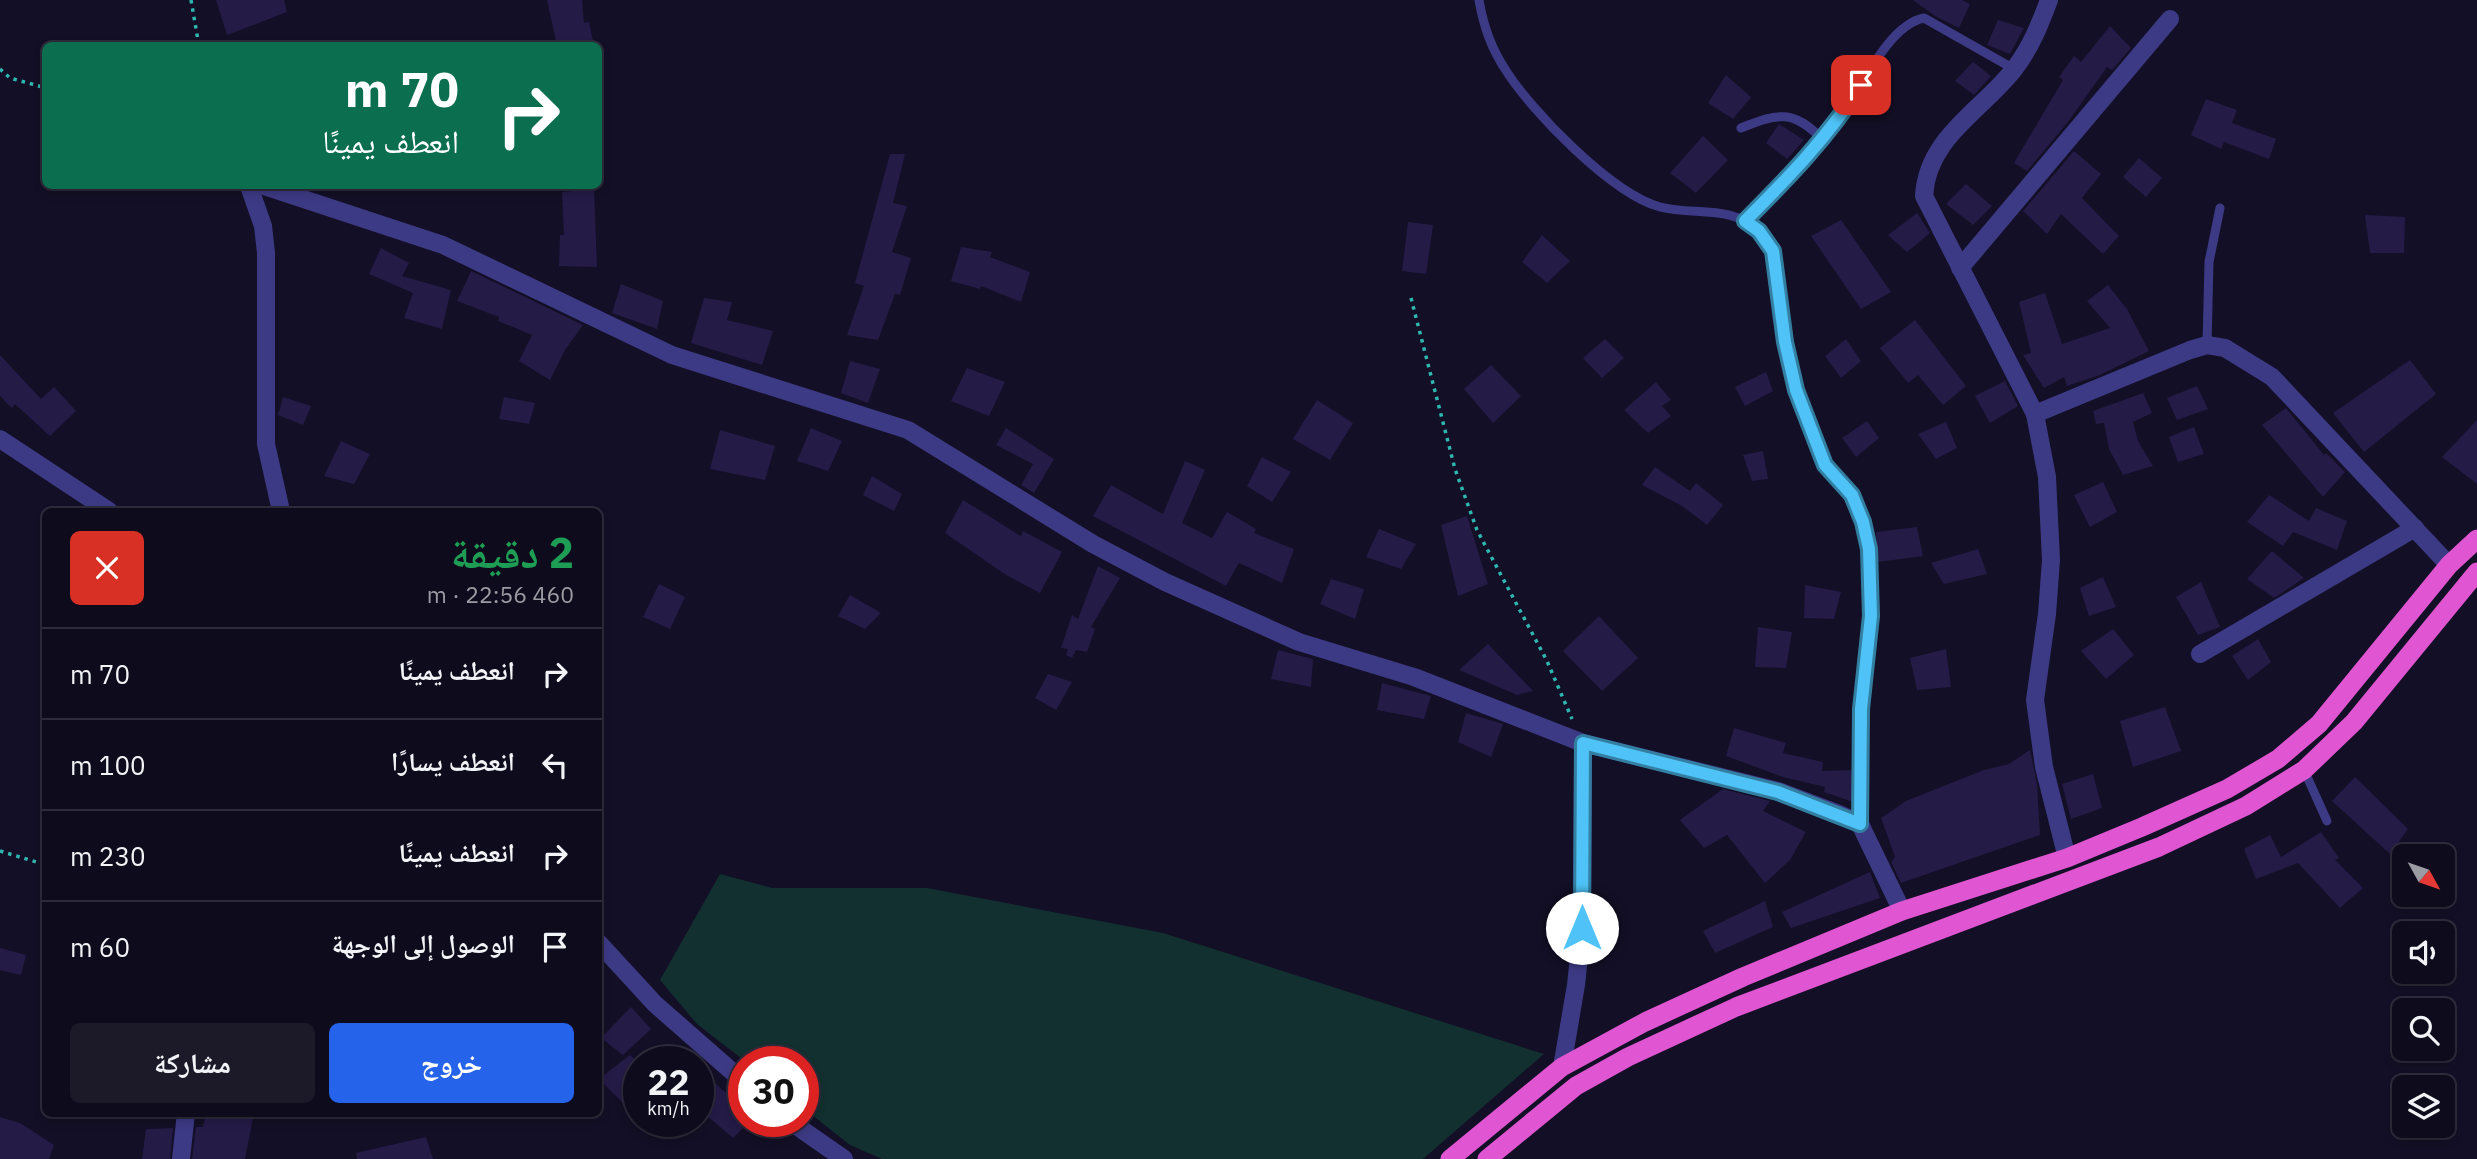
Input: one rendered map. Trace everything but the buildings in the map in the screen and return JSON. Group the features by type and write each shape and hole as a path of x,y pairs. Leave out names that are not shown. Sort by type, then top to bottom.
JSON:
{"highway":[{"path":"1450,1159 1562,1067 1719,988 1902,911 2067,858 2227,789 2278,759 2319,724 2449,565 2477,539"},
{"path":"1487,1159 1576,1086 1735,1007 2159,847 2246,806 2304,770 2392,680 2477,572"}],"street":[{"path":"2049,0 2039,27 2014,69 1960,123 1934,156 1928,171 1924,196 2035,414 2047,477 2051,560 2036,711 2044,767 2067,858"},
{"path":"1960,268 2169,19"},
{"path":"250,189 263,226 267,253 266,444 280,508"},
{"path":"273,189 443,245 672,355 908,430 1071,532 1189,593 1299,642 1414,677 1583,743 1778,792 1860,824 1902,911"},
{"path":"2035,414 2207,345 2225,348 2286,390 2449,565"},
{"path":"0,439 104,508"},
{"path":"2200,654 2414,528"},
{"path":"1562,1067 1576,985 1582,928 1583,743"},
{"path":"602,946 656,1004 728,1068"},
{"path":"181,1159 186,1117"},
{"path":"812,1137 844,1159"}],"lane":[{"path":"1479,0 1490,42 1505,69 1532,106 1617,186 1637,200 1661,208 1732,214 1759,231 1773,251 1783,329 1796,390 1825,465 1852,495 1863,522 1869,549 1871,616 1861,709 1860,824"},
{"path":"1745,221 1823,140 1889,44 1913,20 1924,18 2014,69"},
{"path":"1741,128 1784,115 1807,124 1823,140"},
{"path":"2207,345 2209,262 2221,208"},
{"path":"2304,770 2327,821"}],"path":[{"path":"191,0 198,42"},
{"path":"0,69 10,78 42,87"},
{"path":"1411,298 1455,468 1477,530 1546,661 1583,743"},
{"path":"0,851 42,864"}],"green space":[{"path":"720,874 772,888 927,888 1163,933 1544,1054 1423,1159 882,1159 850,1145 819,1121 819,1046 728,1048 697,1024 660,980"}],"route":[{"path":"1582,928 1583,743 1778,792 1860,824 1861,709 1871,616 1872,579 1869,549 1863,522 1852,495 1825,465 1796,390 1785,342 1773,251 1759,231 1745,221 1807,159 1836,124 1861,85"}]}
